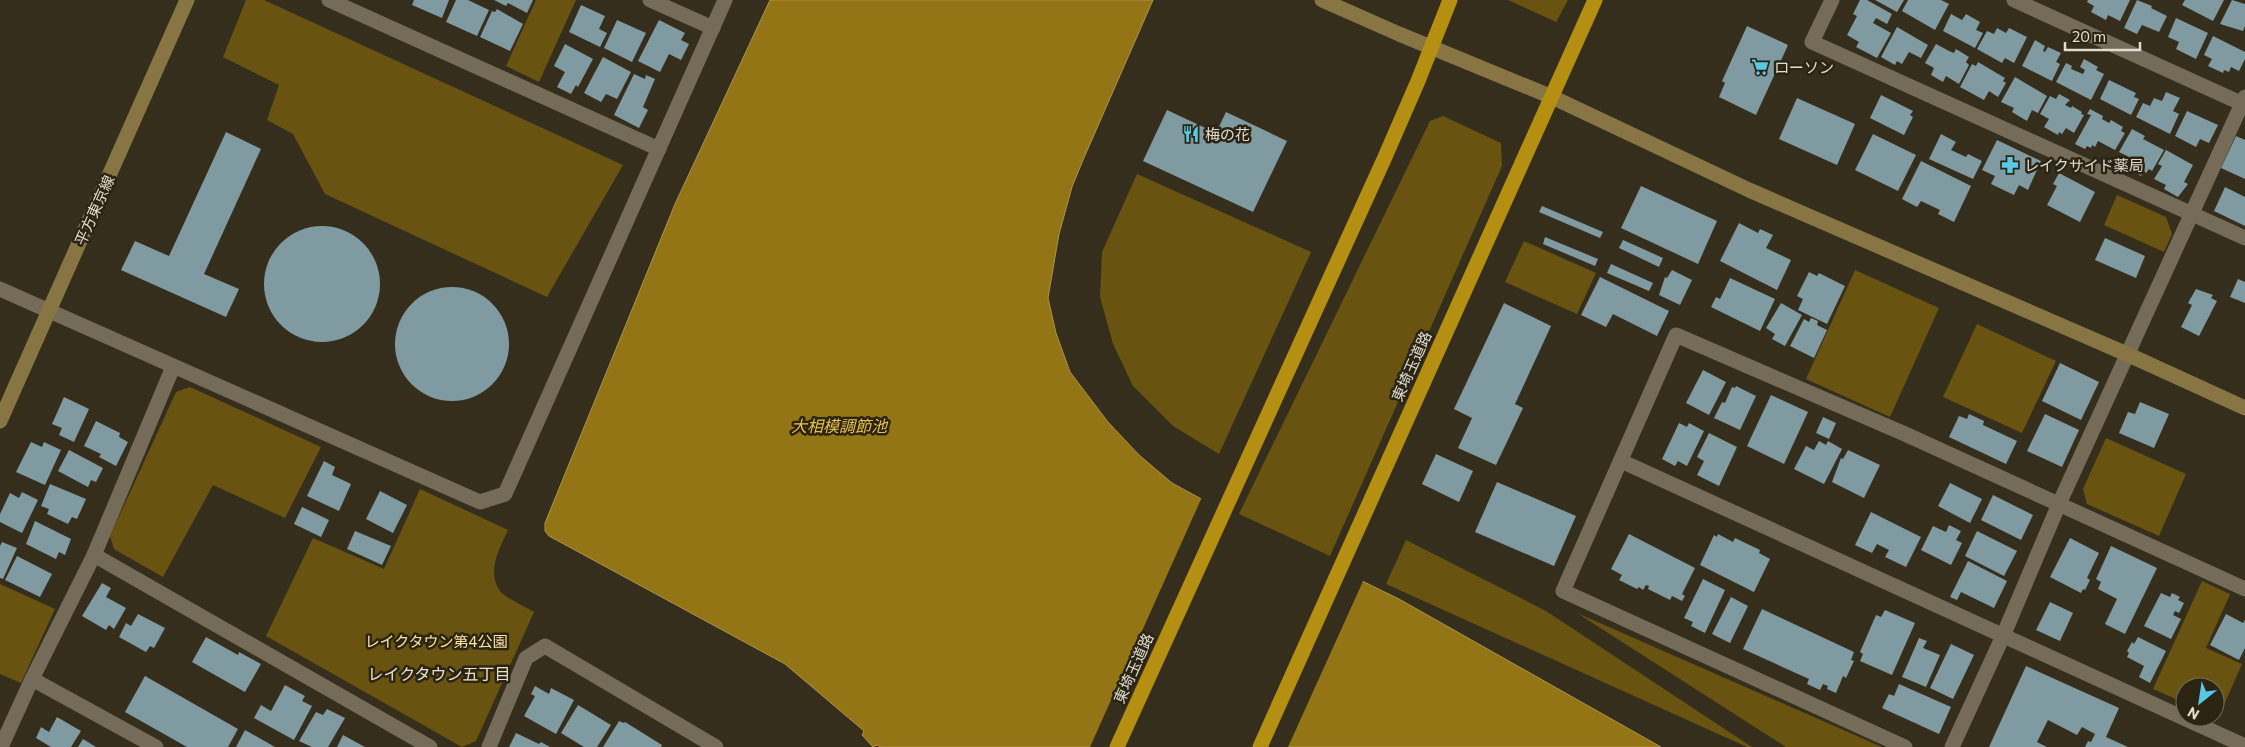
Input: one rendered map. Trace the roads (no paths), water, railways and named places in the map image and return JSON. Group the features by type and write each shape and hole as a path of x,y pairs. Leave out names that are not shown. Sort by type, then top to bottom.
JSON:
{"highway":[{"name":"東埼玉道路","path":"1117,747 1385,157 1450,0"},
{"name":"東埼玉道路","path":"1260,747 1595,0"}],"street":[{"name":"平方東京線","path":"0,420 187,0"},
{"path":"329,0 348,4 659,149"},
{"path":"650,0 713,28"},
{"path":"0,289 480,502 505,494 725,0"},
{"path":"1322,0 1552,97 1749,190 2129,355 2245,408"},
{"path":"1832,0 1812,42 2245,238"},
{"path":"1952,747 2003,636 2059,504 2244,102 2014,0"},
{"path":"1905,747 1563,591 1676,336 1905,434 2245,589"},
{"path":"1,747 32,679 94,555 173,367"},
{"path":"1621,461 2245,746"},
{"path":"94,555 430,747"},
{"path":"489,747 526,658 545,646 716,747"},
{"path":"32,679 156,747"}],"water":[{"name":"大相模調節池","path":"770,0 1153,0 1072,187 1059,234 1048,298 1056,333 1070,372 1108,422 1139,455 1172,483 1264,533 1399,599 1661,747 881,747 877,745 873,747 862,735 864,731 785,664 549,536 545,531 545,523 675,204"}],"place":[{"name":"ローソン","path":"1760,67"},
{"name":"梅の花","path":"1191,134"},
{"name":"レイクサイド薬局","path":"2010,165"}],"district":[{"name":"レイクタウン五丁目","path":"439,673"}],"park label":[{"name":"レイクタウン第4公園","path":"436,641"}]}
